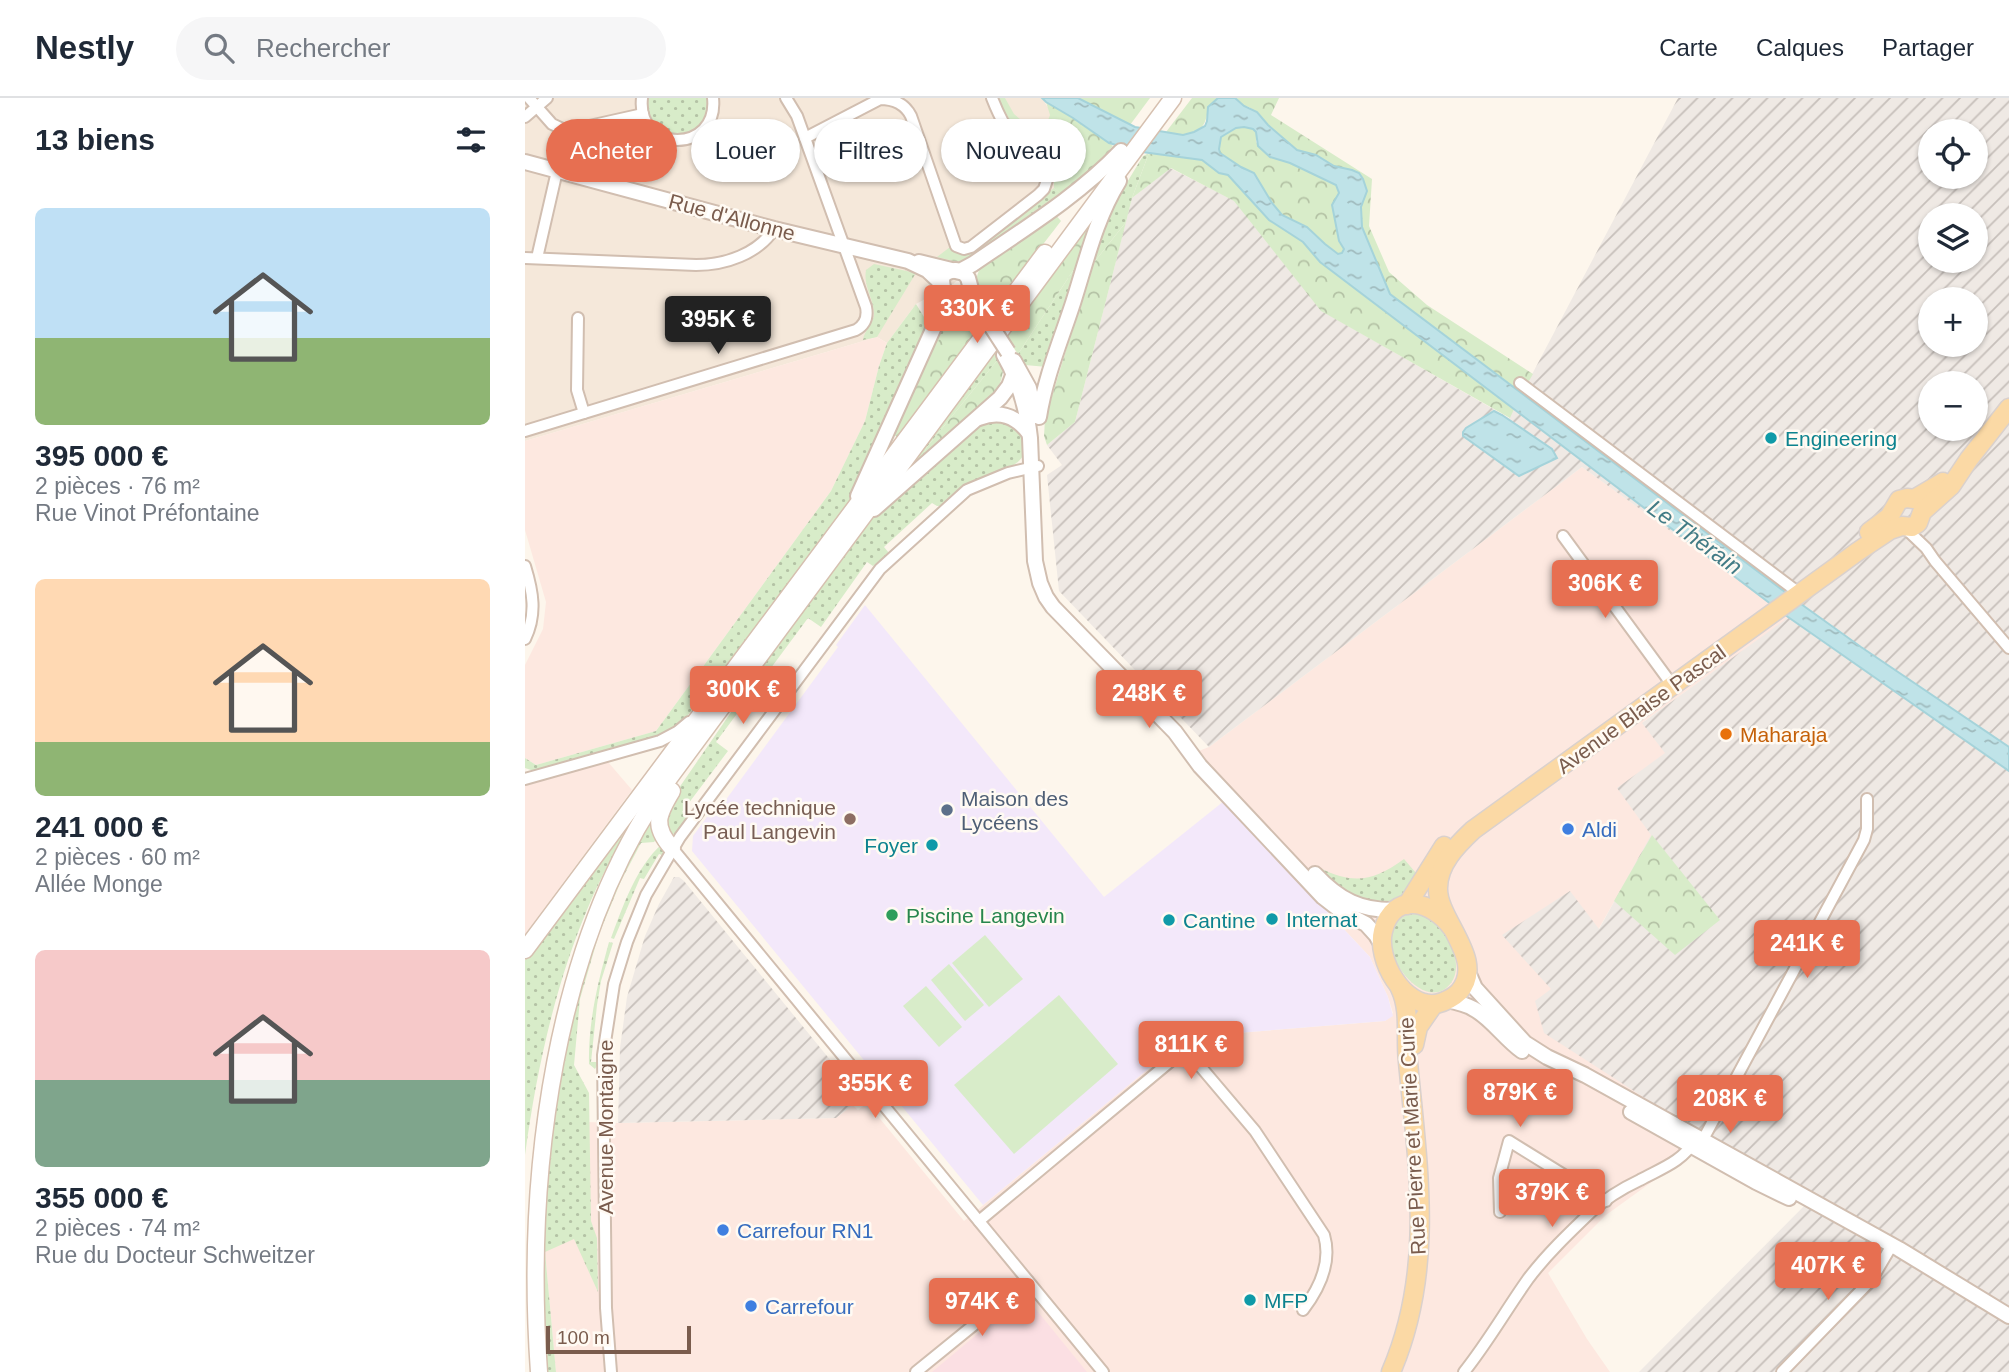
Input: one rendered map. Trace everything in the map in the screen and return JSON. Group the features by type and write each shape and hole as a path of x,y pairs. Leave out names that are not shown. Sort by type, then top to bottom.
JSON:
{"main road":[{"path":"1149,127 1160,98"},
{"path":"539,1372 528,1302 526,1255 528,1196 540,1097 566,991 596,908 634,831 660,791 1128,155 1173,98"},
{"path":"1149,127 1179,98"},
{"path":"525,950 1025,278 1104,176 1128,155"},
{"name":"Avenue Blaise Pascal","path":"1467,970 1462,946 1439,901 1438,883 1446,861 1462,840 1670,682 1794,592 1880,524 1900,522 1915,525 1919,509 1951,486 2009,408"},
{"name":"Avenue Blaise Pascal","path":"1900,522 1895,504 1901,499 1919,509"},
{"path":"672,848 659,828 662,808 725,712 743,679"},
{"name":"Avenue Blaise Pascal","path":"1440,1002 1422,1003 1412,998 1397,982 1382,945 1385,926 1402,908 1437,853 1454,835 1505,795 1670,682"},
{"name":"Avenue Blaise Pascal","path":"1402,908 1418,904 1432,908 1445,918 1452,928"},
{"path":"1440,1002 1453,996 1461,988 1467,970"},
{"name":"Rue Pierre et Marie Curie","path":"1391,1372 1413,1304 1421,1237 1407,1053 1407,1012 1397,982"},
{"name":"Rue Pierre et Marie Curie","path":"1399,1372 1420,1307 1430,1255 1429,1177 1414,1043 1420,1022 1440,1002"}],"street":[{"path":"525,117 533,102 547,98"},
{"path":"642,98 643,114 651,129 660,136 676,141 702,132 713,112 713,98"},
{"path":"525,431 860,328 867,317 866,307 797,116 786,98"},
{"path":"805,138 876,101 893,101 907,108 958,248 964,249 971,247 1041,192 1048,177 1046,170 1010,135 992,98"},
{"path":"533,102 552,124 567,131 643,114"},
{"path":"852,510 939,316 947,291 946,273 973,264 1128,155"},
{"path":"975,421 988,415 1003,415 1015,419 1033,433 1101,216 1128,155"},
{"name":"Rue d'Allonne","path":"525,162 546,168"},
{"path":"554,182 531,258 715,264 755,248 765,241 774,229"},
{"name":"Rue d'Allonne","path":"598,182 845,247 958,270"},
{"name":"Rue d'Allonne","path":"908,261 927,270 947,291"},
{"path":"947,291 966,293 969,283 967,276 958,270"},
{"name":"Avenue Blaise Pascal","path":"969,283 983,317 1011,365 1033,433"},
{"name":"Avenue Blaise Pascal","path":"947,291 971,305 983,317"},
{"path":"578,318 577,390 584,412"},
{"path":"1011,365 1020,386 1030,390 1039,389 1047,383"},
{"path":"849,535 874,509 1004,394 1011,365"},
{"path":"1520,383 1794,592"},
{"name":"Avenue Blaise Pascal","path":"1030,390 1043,559 1048,583 1057,598 1325,885 1360,906 1379,910 1402,908"},
{"name":"Avenue Blaise Pascal","path":"1035,467 1036,568 1049,602 1175,732 1200,766 1317,890 1335,907 1366,924 1382,945"},
{"name":"Avenue Montaigne","path":"611,1372 605,1247 605,1035 611,997 627,942 646,895 672,848 880,569 964,492 1008,473 1035,467"},
{"path":"1919,509 1926,548"},
{"path":"1900,522 1926,548 2009,648"},
{"path":"1563,536 1670,682"},
{"path":"525,566 534,606 532,622 525,639"},
{"path":"525,779 666,738 684,726 717,692"},
{"path":"1464,1372 1526,1282 1584,1219 1638,1181 1676,1162 1697,1143 1864,840 1867,829 1867,799"},
{"path":"672,848 1103,1372"},
{"path":"1467,970 1475,988 1529,1046 1697,1143"},
{"path":"1440,1002 1474,1009 1523,1051 1890,1248 1947,1285 2009,1316"},
{"path":"979,1221 1172,1060 1189,1057 1200,1066 1255,1131 1324,1235 1327,1251 1323,1273 1317,1290 1303,1310"},
{"path":"1500,1212 1499,1178 1509,1141 1606,1201"},
{"path":"1782,1372 1872,1279 1890,1248"},
{"path":"916,1372 1028,1281"}],"shaded area":[{"path":"525,98 1042,98 1055,119 941,119 941,182 1072,182 953,284 916,304 887,343 877,337 525,441"},
{"path":"1678,98 2009,98 2009,1372 1639,1372 1812,1198 1710,1140 1544,1033 1535,1001 1551,989 1502,935 1570,891 1599,929 1651,835 1617,788 1665,753 1642,723 1789,617 1582,467 1209,747 1059,591 1047,475 1062,465 1047,445 1075,422 1132,198 1170,168 1235,201 1322,311 1509,418"},
{"path":"877,337 887,343 865,421 831,491 656,731 536,765 525,758 525,665 543,629 546,602 525,530 525,441"},
{"path":"1582,467 1790,617 1643,722 1666,753 1618,788 1652,835 1598,930 1710,1140 1606,1215 1548,1273 1610,1372 556,1372 545,1252 553,1121 618,1123 836,1118 853,1105 858,1110 867,1103 964,1221 1187,1037 1385,1021 1393,1013 1370,957 1183,757 1209,747"},
{"path":"865,605 1104,897 1224,801 1370,957 1388,997 1393,1016 1385,1021 1187,1037 983,1205 692,851 693,836 712,810 722,805 838,647 836,645"},
{"path":"608,762 632,790 525,934 525,785"},
{"path":"674,877 684,881 858,1094 850,1101 853,1105 836,1118 618,1123 620,1048 627,997 645,936"},
{"path":"1017,1301 1030,1302 1087,1372 932,1372"}],"green space":[{"path":"647,98 708,98 706,119 691,119 691,130 678,135 677,119 651,119"},
{"path":"998,98 1005,98 1020,119 1009,119"},
{"path":"1078,98 1150,98 1130,125"},
{"path":"1192,98 1218,98 1208,107 1207,117 1200,129 1189,134 1166,132"},
{"path":"1235,98 1279,98 1271,115 1372,179 1369,226 1389,272 1427,305 1533,374 1522,393 1390,294 1362,227 1361,207 1367,191 1352,170 1334,166 1316,155 1297,150 1261,116"},
{"path":"1046,102 1073,118 1049,119"},
{"path":"1086,127 1113,146 1086,174"},
{"path":"1244,127 1256,132 1256,142 1270,157 1290,163 1336,185 1339,193 1333,205 1339,241 1344,249 1342,253 1338,254 1307,227 1282,215 1254,173 1220,153 1221,137 1236,128"},
{"path":"1149,153 1126,222 1092,265 1112,207 1143,156"},
{"path":"1149,153 1202,160 1219,173 1228,175 1269,220 1303,242 1320,262 1514,409 1510,418 1321,311 1234,201 1171,168 1132,198"},
{"path":"1054,182 1075,182 1060,193 1054,188"},
{"path":"1054,188 1060,193 1011,228 1009,224"},
{"path":"1096,212 1084,254 1018,354 1006,337"},
{"path":"1054,213 1061,221 990,313 977,287 980,268 985,261"},
{"path":"1126,222 1075,422 1047,445 1044,436 1045,419 1092,265"},
{"path":"1009,224 1011,228 967,259 957,262 937,257 950,247 959,254 967,254"},
{"path":"1084,254 1047,367 1025,365 1018,354"},
{"path":"874,264 916,273 877,337 863,340 874,318 865,276 866,270"},
{"path":"916,304 929,325 843,514 688,715 662,735 534,771 525,768 525,758 536,765 656,731 831,491 865,421 887,343"},
{"path":"947,308 974,317 921,367"},
{"path":"974,317 981,328 899,438 890,433 921,367 937,342 961,319"},
{"path":"994,350 1000,357 927,447 917,465 892,487"},
{"path":"1000,357 1003,372 998,388 917,465 927,447"},
{"path":"996,419 1010,425 1020,434 1025,452 1021,459 1004,470 966,484 941,506 932,503 884,547 889,553 873,566 867,562 821,627 808,618 716,742 728,751 682,812 688,816 674,834 669,833 665,820 667,808 674,796 800,612 872,517 973,428 985,420"},
{"path":"635,812 592,898 568,960 549,1024 525,1155 525,960"},
{"path":"649,818 659,836 654,842 641,843 621,881 599,934 580,999 574,1065 589,1093 591,1221 597,1238 598,1292 574,1239 545,1252 556,1372 545,1372 536,1185 584,956"},
{"path":"1652,835 1720,920 1675,955 1614,901"},
{"path":"662,844 664,852 659,854 644,879 640,878 614,939 611,938 638,875"},
{"path":"1404,859 1416,873 1416,880 1406,896 1386,905 1353,899 1316,871 1320,868 1343,877 1363,878 1383,872"},
{"path":"1412,913 1432,921 1448,940 1453,951 1455,973 1451,983 1439,992 1425,991 1411,982 1400,969 1393,952 1391,936 1397,922"},
{"path":"985,935 1023,979 989,1007 952,963"},
{"path":"609,942 613,943 601,981 597,1005 591,1062 599,1062 595,1069 589,1064 590,1033"},
{"path":"949,964 984,1005 965,1021 931,980"},
{"path":"926,986 962,1027 939,1047 903,1006"},
{"path":"1059,995 1118,1064 1014,1154 954,1085"}],"water":[{"name":"Le Thérain","path":"1042,98 1078,98 1135,127 1183,135 1205,126 1208,107 1218,98 1235,98 1257,112 1297,150 1316,155 1334,166 1359,173 1367,191 1361,207 1362,227 1390,294 1801,604 2009,747 2009,771 1788,617 1320,262 1303,242 1269,220 1228,175 1219,173 1202,160 1142,152 1109,143 1086,127 1086,119 1073,118","holes":["1244,127 1256,132 1258,146 1270,157 1290,163 1336,185 1339,193 1332,205 1339,241 1344,249 1342,253 1338,254 1307,227 1282,215 1254,173 1220,153 1221,137 1236,128"]},
{"path":"1494,411 1552,449 1557,458 1519,476 1463,436 1466,428"}],"place":[{"name":"Engineering","path":"1771,438"},
{"name":"Maharaja","path":"1726,734"},
{"name":"Maison des Lycéens","path":"947,810"},
{"name":"Lycée technique Paul Langevin","path":"850,819"},
{"name":"Aldi","path":"1568,829"},
{"name":"Foyer","path":"932,845"},
{"name":"Piscine Langevin","path":"892,915"},
{"name":"Internat","path":"1272,919"},
{"name":"Cantine","path":"1169,920"},
{"name":"Carrefour RN1","path":"723,1230"},
{"name":"MFP","path":"1250,1300"},
{"name":"Carrefour","path":"751,1306"}]}
